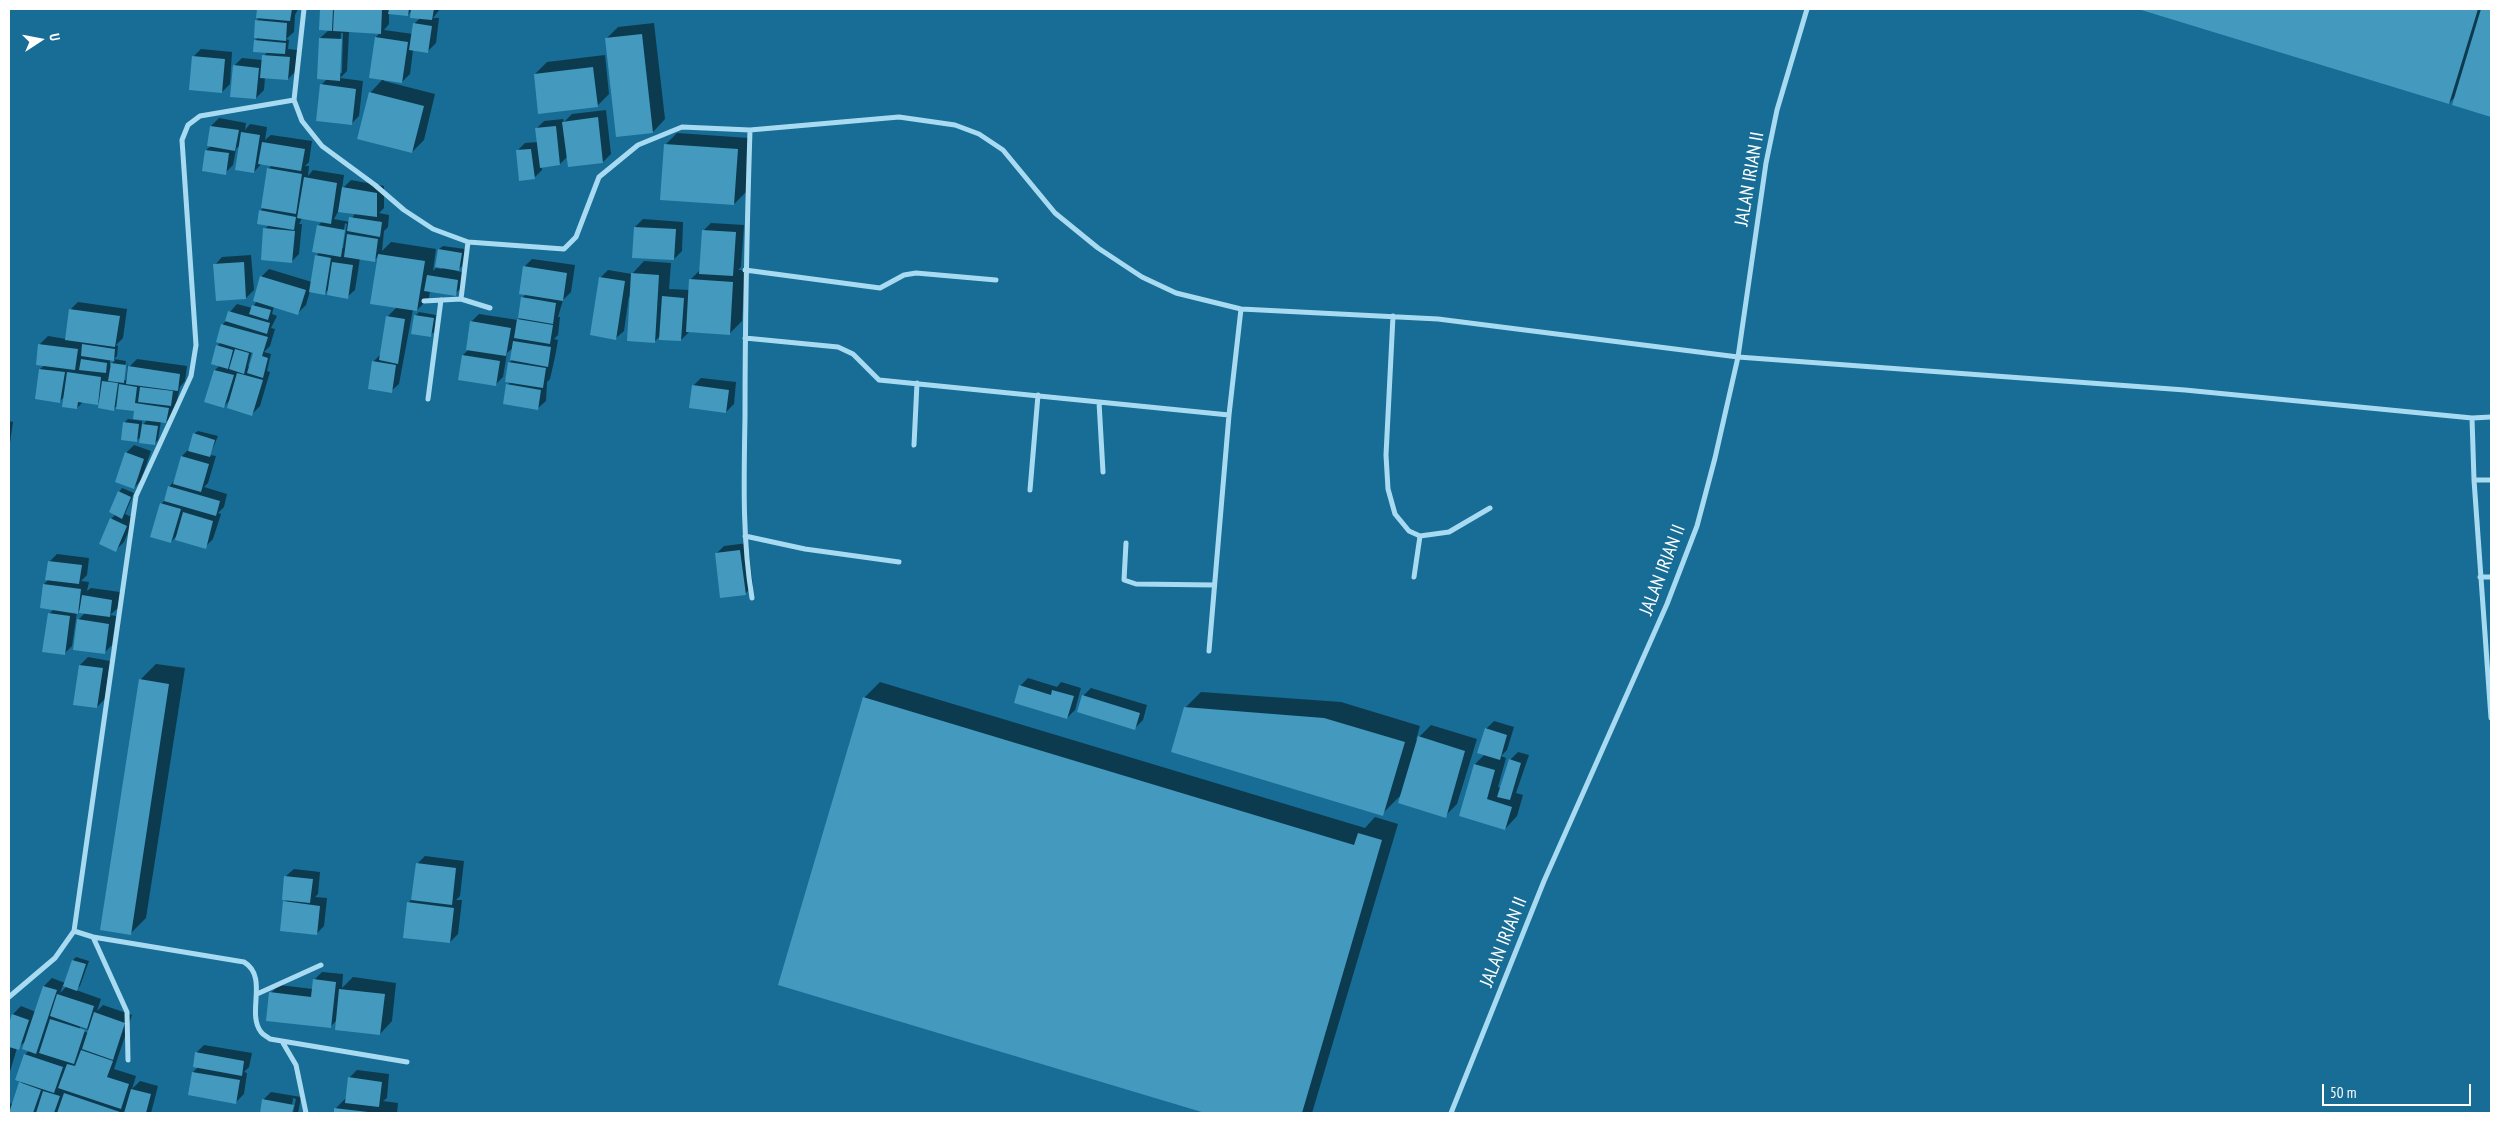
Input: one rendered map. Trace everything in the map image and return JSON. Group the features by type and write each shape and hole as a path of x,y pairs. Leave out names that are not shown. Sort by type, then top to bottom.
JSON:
{"street":[{"path":"304,9 294,100 302,121 322,146 375,185 404,210 433,229 468,242 564,249 576,237 599,177 638,145 682,127 750,130 899,117 955,125 979,134 1003,150 1054,213 1098,248 1142,277 1176,293 1241,309 1438,319 1738,356 2185,390 2472,418 2491,417"},
{"name":"JALAN IRIAN II","path":"1451,1113 1544,881 1667,604 1697,526 1715,458 1738,356 1766,163 1778,110 1807,9"},
{"path":"9,997 55,958 74,931 136,496 191,376 196,346 182,140 188,125 200,116 294,100"},
{"path":"750,130 745,270 745,555 752,598"},
{"path":"461,299 468,242"},
{"path":"745,270 880,288 904,275 916,273 996,280"},
{"path":"424,300 461,299 490,308"},
{"path":"428,399 441,300"},
{"path":"1209,651 1229,415 1241,309"},
{"path":"1393,316 1386,455 1388,489 1395,514 1410,531 1420,536 1449,532 1490,508"},
{"path":"745,338 838,347 853,354 879,380 1229,415"},
{"path":"914,445 918,383"},
{"path":"1030,490 1038,395"},
{"path":"1099,402 1104,472"},
{"path":"2472,418 2480,577 2490,679 2491,718"},
{"path":"2474,480 2491,480"},
{"path":"745,536 805,549 899,562"},
{"path":"1414,577 1420,536"},
{"path":"1126,543 1124,580 1136,584 1214,586"},
{"path":"2480,577 2491,576"},
{"path":"74,931 244,962 253,971 257,1022 261,1032 270,1039 282,1043 407,1062"},
{"path":"94,936 127,1012 128,1060"},
{"path":"256,994 322,964"},
{"path":"282,1043 296,1065 306,1113"}],"building":[{"path":"257,9 292,9 290,21 256,18"},
{"path":"320,9 333,9 332,31 319,30"},
{"path":"334,9 382,9 381,34 333,31"},
{"path":"389,9 409,9 408,16 388,14"},
{"path":"411,9 434,9 432,20 410,18"},
{"path":"2138,9 2478,9 2449,104"},
{"path":"2481,9 2491,9 2491,117 2452,105"},
{"path":"255,20 287,23 286,41 254,38"},
{"path":"413,23 432,26 428,53 409,50"},
{"path":"642,34 653,133 616,137 605,38"},
{"path":"375,37 408,42 402,83 369,78"},
{"path":"319,38 342,39 340,81 317,79"},
{"path":"254,40 286,43 285,54 253,52"},
{"path":"262,55 290,57 288,80 260,78"},
{"path":"192,56 225,59 222,93 189,90"},
{"path":"233,65 259,68 256,99 230,97"},
{"path":"593,67 598,107 538,114 534,74"},
{"path":"320,84 356,89 352,125 316,121"},
{"path":"369,92 424,106 412,153 357,139"},
{"path":"598,117 603,163 568,167 562,122"},
{"path":"210,126 239,130 235,151 207,146"},
{"path":"556,126 560,165 540,168 535,128"},
{"path":"241,132 260,135 254,173 235,170"},
{"path":"262,142 305,149 301,171 258,164"},
{"path":"664,144 738,149 734,205 660,200"},
{"path":"531,149 535,179 519,181 516,150"},
{"path":"205,150 229,153 226,175 202,171"},
{"path":"267,168 302,174 296,214 261,208"},
{"path":"304,177 337,183 331,224 297,218"},
{"path":"342,187 377,193 377,217 338,212"},
{"path":"259,210 296,217 294,230 257,224"},
{"path":"349,217 382,222 380,237 347,231"},
{"path":"317,225 345,230 341,257 312,252"},
{"path":"634,227 676,229 674,260 632,258"},
{"path":"263,228 295,231 292,263 261,260"},
{"path":"702,230 736,232 733,276 699,274"},
{"path":"347,234 378,239 375,262 344,257"},
{"path":"438,249 462,253 459,271 435,267"},
{"path":"378,254 425,261 417,311 370,304"},
{"path":"315,255 331,258 325,295 309,292"},
{"path":"244,262 246,299 216,301 213,264"},
{"path":"332,262 353,265 348,299 327,295"},
{"path":"523,266 567,273 563,301 519,294"},
{"path":"631,273 659,275 655,343 627,341"},
{"path":"427,275 458,280 456,296 424,291"},
{"path":"260,276 306,290 298,315 253,301"},
{"path":"599,277 625,281 616,340 590,335"},
{"path":"689,279 733,282 730,335 686,332"},
{"path":"662,296 684,298 681,341 659,340"},
{"path":"521,297 556,303 553,324 518,318"},
{"path":"252,305 271,310 268,320 249,314"},
{"path":"69,309 120,316 115,347 65,340"},
{"path":"228,311 270,323 267,334 225,321"},
{"path":"414,315 434,318 431,337 411,334"},
{"path":"386,316 405,319 398,364 379,360"},
{"path":"517,319 553,325 550,344 514,338"},
{"path":"470,321 511,328 506,356 466,350"},
{"path":"221,324 268,337 262,356 268,358 263,378 247,373 253,353 216,342"},
{"path":"513,341 551,347 548,367 510,360"},
{"path":"38,344 78,349 75,370 36,365"},
{"path":"82,344 115,349 114,361 81,356"},
{"path":"216,345 233,350 228,369 211,364"},
{"path":"235,349 249,353 244,374 229,369"},
{"path":"462,355 500,361 496,386 458,380"},
{"path":"81,359 107,363 106,373 79,370"},
{"path":"372,361 396,365 392,393 368,389"},
{"path":"508,362 546,368 543,388 505,382"},
{"path":"111,363 126,365 124,383 108,381"},
{"path":"128,366 180,374 178,391 126,384"},
{"path":"39,369 65,372 60,403 35,399"},
{"path":"214,370 234,375 224,408 204,402"},
{"path":"67,372 101,377 98,405 78,402 77,409 62,407"},
{"path":"237,373 263,380 252,416 227,408"},
{"path":"102,381 118,383 114,411 98,408"},
{"path":"119,384 137,387 135,403 169,408 166,423 133,419 134,411 116,409"},
{"path":"506,384 541,390 538,410 503,404"},
{"path":"692,385 729,390 726,413 689,408"},
{"path":"140,387 173,391 171,406 138,402"},
{"path":"123,422 139,424 137,442 121,440"},
{"path":"142,424 158,426 155,445 139,443"},
{"path":"193,433 215,440 210,457 188,451"},
{"path":"125,452 144,459 134,489 115,482"},
{"path":"181,456 209,464 201,492 173,484"},
{"path":"168,486 220,501 216,516 164,501"},
{"path":"118,491 131,497 122,519 109,512"},
{"path":"160,503 181,509 171,543 150,537"},
{"path":"183,512 213,521 206,549 175,540"},
{"path":"110,518 127,526 116,552 99,544"},
{"path":"740,550 746,595 720,598 715,553"},
{"path":"48,561 82,565 79,584 45,580"},
{"path":"43,584 81,589 78,614 40,608"},
{"path":"82,595 112,600 110,617 79,613"},
{"path":"48,613 70,616 65,655 42,652"},
{"path":"77,619 109,624 105,654 73,650"},
{"path":"79,665 103,668 97,708 73,705"},
{"path":"139,679 169,684 131,935 100,930"},
{"path":"1019,685 1051,695 1052,690 1074,696 1067,719 1014,703"},
{"path":"1082,695 1140,713 1135,730 1077,712"},
{"path":"863,697 1354,845 1358,833 1382,840 1302,1113 1205,1113 778,985"},
{"path":"1184,707 1324,718 1405,742 1383,816 1171,752"},
{"path":"1485,728 1507,735 1500,760 1477,753"},
{"path":"1418,736 1465,751 1446,818 1398,803"},
{"path":"1509,759 1521,763 1510,800 1497,797"},
{"path":"1474,764 1495,770 1487,799 1512,807 1505,830 1459,816"},
{"path":"416,863 456,868 452,905 411,900"},
{"path":"284,876 313,879 310,903 282,900"},
{"path":"283,901 320,906 317,935 280,931"},
{"path":"407,902 454,908 450,943 403,938"},
{"path":"72,960 86,964 77,991 63,986"},
{"path":"313,979 336,982 331,1028 266,1021 269,992 311,997"},
{"path":"43,986 57,990 36,1054 22,1049"},
{"path":"339,989 385,994 380,1035 335,1030"},
{"path":"57,994 94,1006 87,1029 50,1016"},
{"path":"94,1012 125,1023 113,1060 82,1049"},
{"path":"12,1014 29,1020 19,1050 9,1047 9,1023"},
{"path":"50,1019 85,1030 74,1064 39,1053"},
{"path":"81,1050 113,1061 107,1077 129,1084 121,1109 58,1088 67,1064 75,1066"},
{"path":"195,1052 244,1061 242,1076 193,1067"},
{"path":"24,1054 63,1067 54,1093 15,1080"},
{"path":"192,1072 240,1080 236,1104 188,1095"},
{"path":"348,1077 382,1082 379,1107 345,1103"},
{"path":"19,1082 41,1090 33,1113 9,1113"},
{"path":"131,1089 151,1094 146,1113 124,1113"},
{"path":"43,1091 60,1096 54,1113 36,1113"},
{"path":"64,1093 120,1112 120,1113 57,1113"},
{"path":"262,1099 294,1105 292,1113 260,1113"},
{"path":"334,1108 368,1112 368,1113 334,1113"}]}
